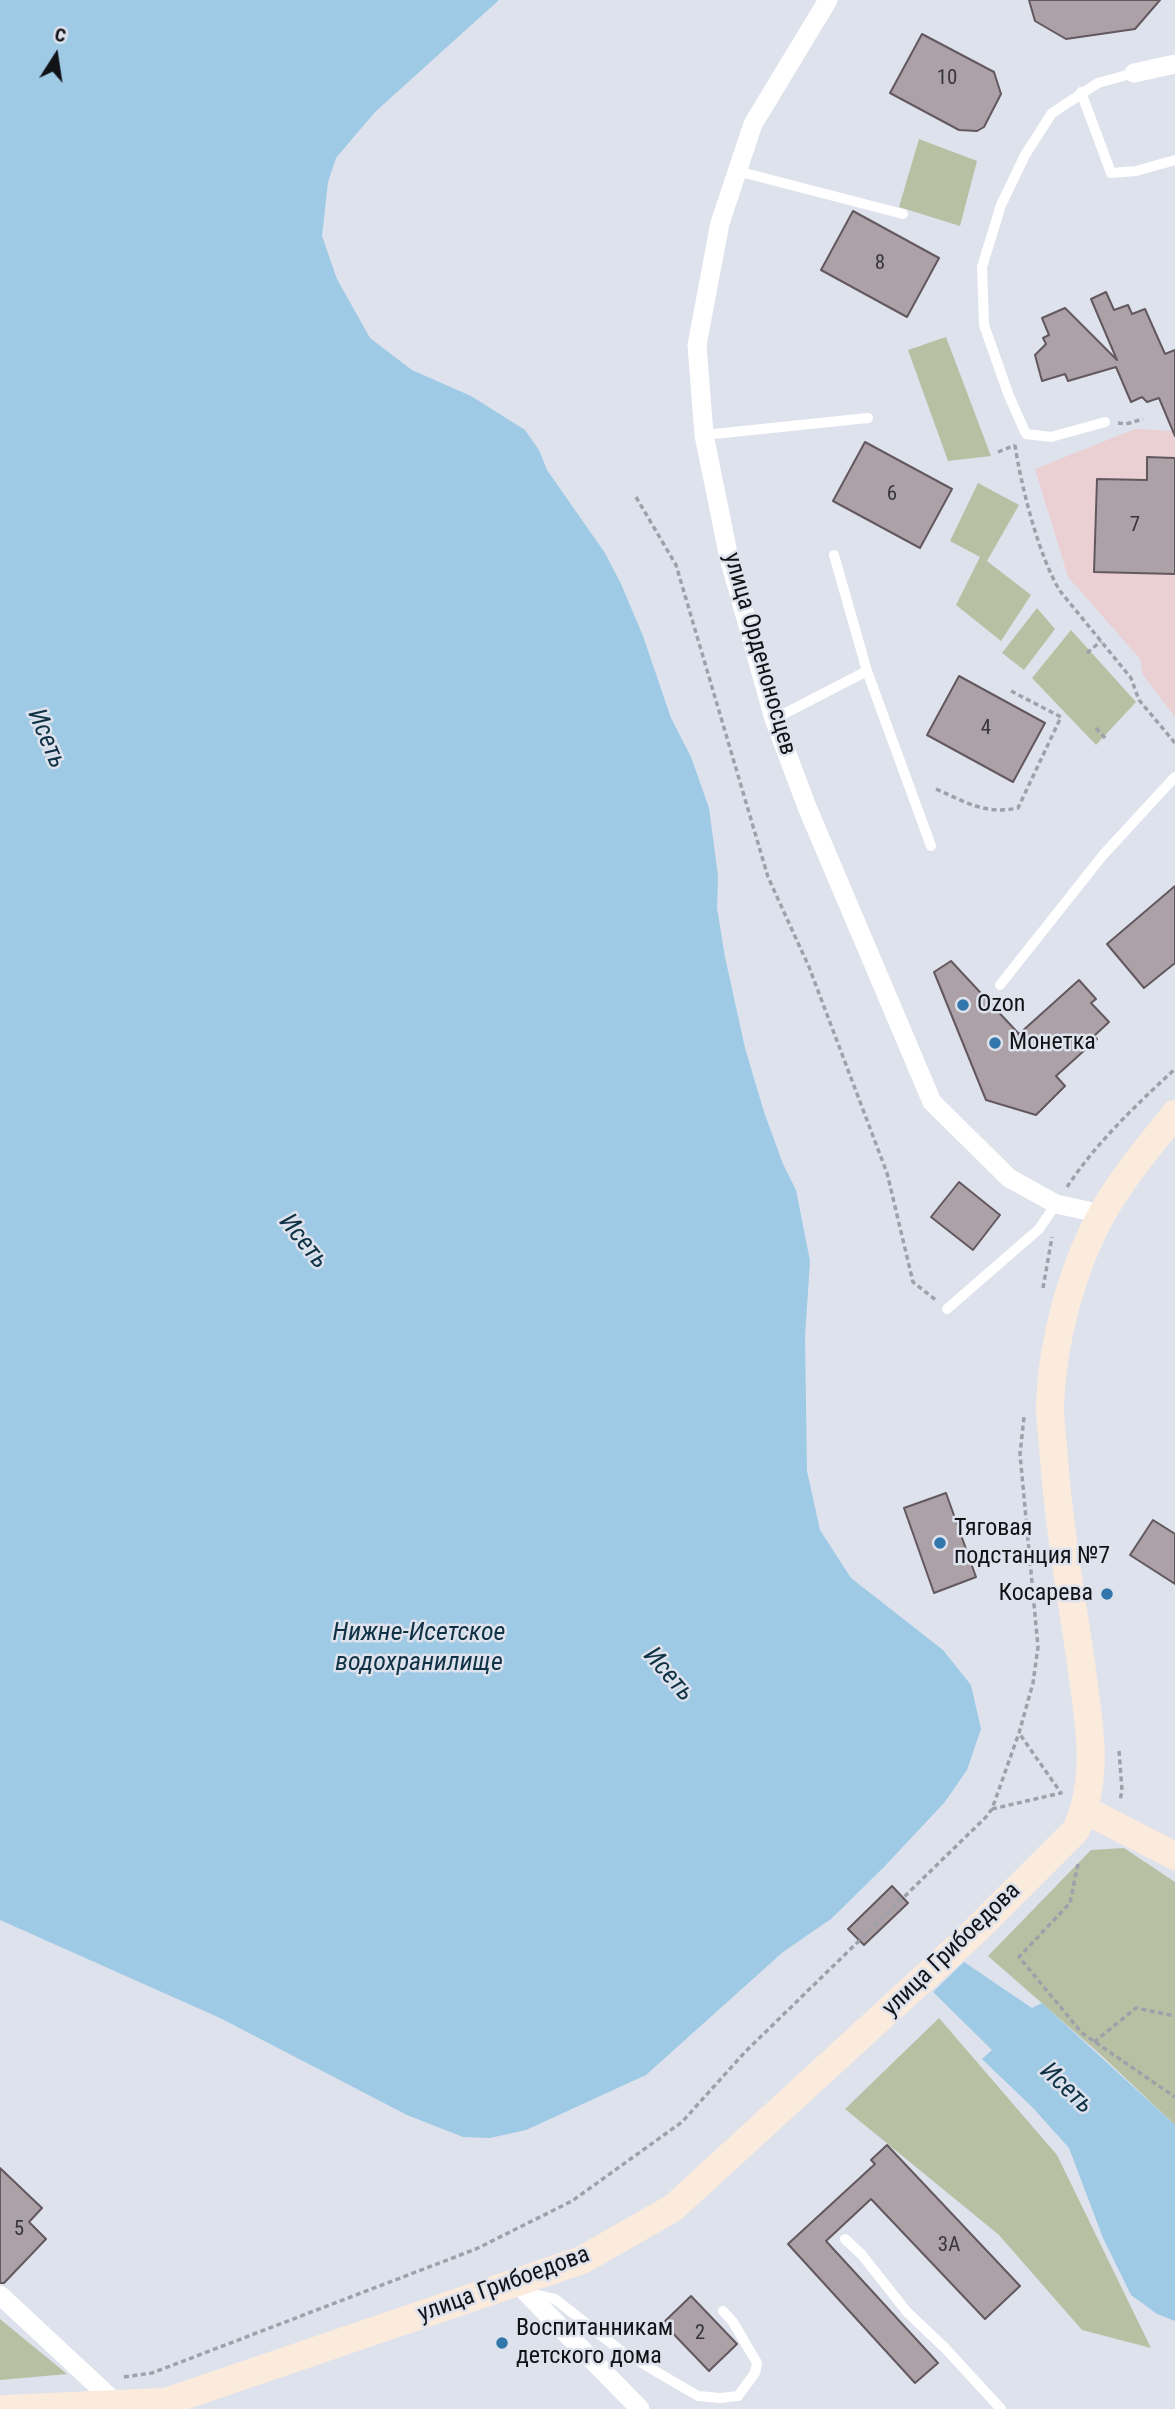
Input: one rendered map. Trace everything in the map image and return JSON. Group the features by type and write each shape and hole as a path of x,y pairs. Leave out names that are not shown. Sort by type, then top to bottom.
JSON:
{"main road":[{"name":"улица Грибоедова","path":"5,2409 117,2404 155,2406 521,2288 582,2260 673,2208 973,1933 1076,1830 1086,1810 1091,1781 1090,1734 1058,1515 1050,1406 1057,1347 1069,1291 1102,1214 1130,1168 1175,1114"},
{"path":"1086,1810 1175,1857"}],"street":[{"name":"улица Орденоносцев","path":"828,0 753,124 720,223 697,345 704,435 729,558 774,719 807,807 932,1102 1009,1178 1056,1204 1102,1214"},
{"path":"1134,74 1175,64"},
{"path":"521,2288 640,2409"},
{"path":"0,2295 117,2404"}],"lane":[{"path":"1105,422 1051,437 1026,434 1009,396 984,325 982,267 1001,205 1025,155 1052,113 1098,83 1134,74"},
{"path":"1081,92 1111,173 1136,171 1175,160"},
{"path":"737,172 903,214"},
{"path":"704,435 868,418"},
{"path":"834,555 867,671 931,846"},
{"path":"774,719 867,671"},
{"path":"1000,985 1103,855 1175,777"},
{"path":"947,1309 1039,1229 1056,1204"},
{"path":"845,2239 862,2255 907,2312 945,2348 1001,2409"},
{"path":"521,2288 555,2299 621,2351 698,2396 738,2396 755,2373 757,2363 733,2322 723,2311"}],"path":[{"path":"1126,424 1143,419"},
{"path":"998,452 1015,445 1026,434"},
{"path":"1015,445 1019,472 1050,575 1130,677 1139,700 1175,743"},
{"path":"636,497 676,565 768,877 809,967 887,1173 913,1282 947,1309"},
{"path":"1087,653 1101,641"},
{"path":"936,789 985,810 1000,812 1018,808 1061,717 1011,691"},
{"path":"1096,728 1106,739"},
{"path":"992,1808 1061,1793 1019,1732"},
{"path":"1119,1751 1122,1790 1120,1801"},
{"path":"1080,1853 1070,1903 1019,1957 1082,2033 1175,2098"},
{"path":"91,2380 152,2372 233,2343 476,2249 572,2201 682,2122 745,2052 922,1879"},
{"path":"1094,2042 1136,2008 1175,2016"}],"shaded area":[{"path":"1135,429 1175,431 1175,717 1143,675 1140,659 1068,577 1035,469"}],"green space":[{"path":"919,139 977,161 960,226 899,207"},
{"path":"946,337 991,456 948,461 908,350"},
{"path":"978,483 1019,505 987,561 1031,595 1001,641 956,605 980,557 950,541"},
{"path":"1037,608 1055,629 1024,670 1002,653"},
{"path":"1071,630 1136,702 1096,745 1032,678"},
{"path":"1124,1848 1175,1882 1175,2125 1101,2055 988,1956 1091,1850"},
{"path":"939,2018 1057,2155 1151,2348 1082,2330 999,2235 845,2109"},
{"path":"0,2319 67,2374 0,2380"}],"water":[{"name":"Нижне-Исетское водохранилище","path":"0,0 499,0 375,112 336,158 328,182 322,236 337,279 370,338 412,370 471,396 525,430 539,450 547,470 605,553 621,584 643,636 671,718 691,757 709,808 718,876 717,908 745,1048 764,1112 783,1164 796,1190 810,1261 805,1337 807,1471 820,1530 851,1578 943,1650 971,1685 981,1729 967,1770 944,1803 883,1868 831,1919 783,1952 646,2075 526,2130 490,2138 463,2137 407,2115 220,2018 0,1920"},
{"name":"Исеть","path":"964,1962 1032,2008 1042,2003 1175,2125 1175,2321 1157,2314 1131,2295 1103,2238 1069,2148 1033,2108 982,2059 992,2050 933,1992"}],"building":[{"path":"1029,0 1160,0 1135,29 1066,39 1035,21"},
{"path":"922,34 994,72 1001,94 984,127 977,131 959,130 890,93"},
{"path":"853,211 939,258 907,317 821,270"},
{"path":"1106,292 1114,310 1128,305 1132,314 1145,309 1165,354 1175,350 1175,436 1159,398 1147,402 1142,397 1131,402 1116,367 1068,381 1065,374 1042,381 1035,355 1046,344 1043,338 1049,335 1042,318 1065,308 1117,360 1091,299"},
{"path":"865,442 952,489 920,548 833,501"},
{"path":"1147,457 1175,458 1175,574 1094,572 1097,479 1147,480"},
{"path":"959,676 1045,723 1013,782 927,735"},
{"path":"1175,886 1175,963 1144,988 1107,944"},
{"name":"Монетка","path":"951,961 1019,1034 1079,980 1096,999 1091,1003 1109,1022 1094,1036 1097,1039 1056,1076 1065,1086 1036,1115 986,1100 934,972"},
{"path":"959,1182 1000,1215 973,1250 931,1217"},
{"name":"Тяговая подстанция №7","path":"946,1493 976,1577 934,1593 904,1508"},
{"path":"1153,1520 1175,1534 1175,1584 1130,1555"},
{"path":"892,1886 908,1903 864,1945 848,1929"},
{"path":"887,2145 1020,2286 985,2319 871,2199 826,2241 938,2363 915,2383 788,2244 875,2164 871,2160"},
{"path":"0,2168 42,2208 29,2222 46,2239 4,2283 0,2283"},
{"path":"691,2296 737,2344 709,2371 663,2323"}],"place":[{"name":"Ozon","path":"963,1005"},
{"name":"Монетка","path":"995,1043"},
{"name":"Тяговая подстанция №7","path":"940,1543"},
{"name":"Косарева","path":"1107,1594"},
{"name":"Воспитанникам детского дома","path":"502,2343"}]}
